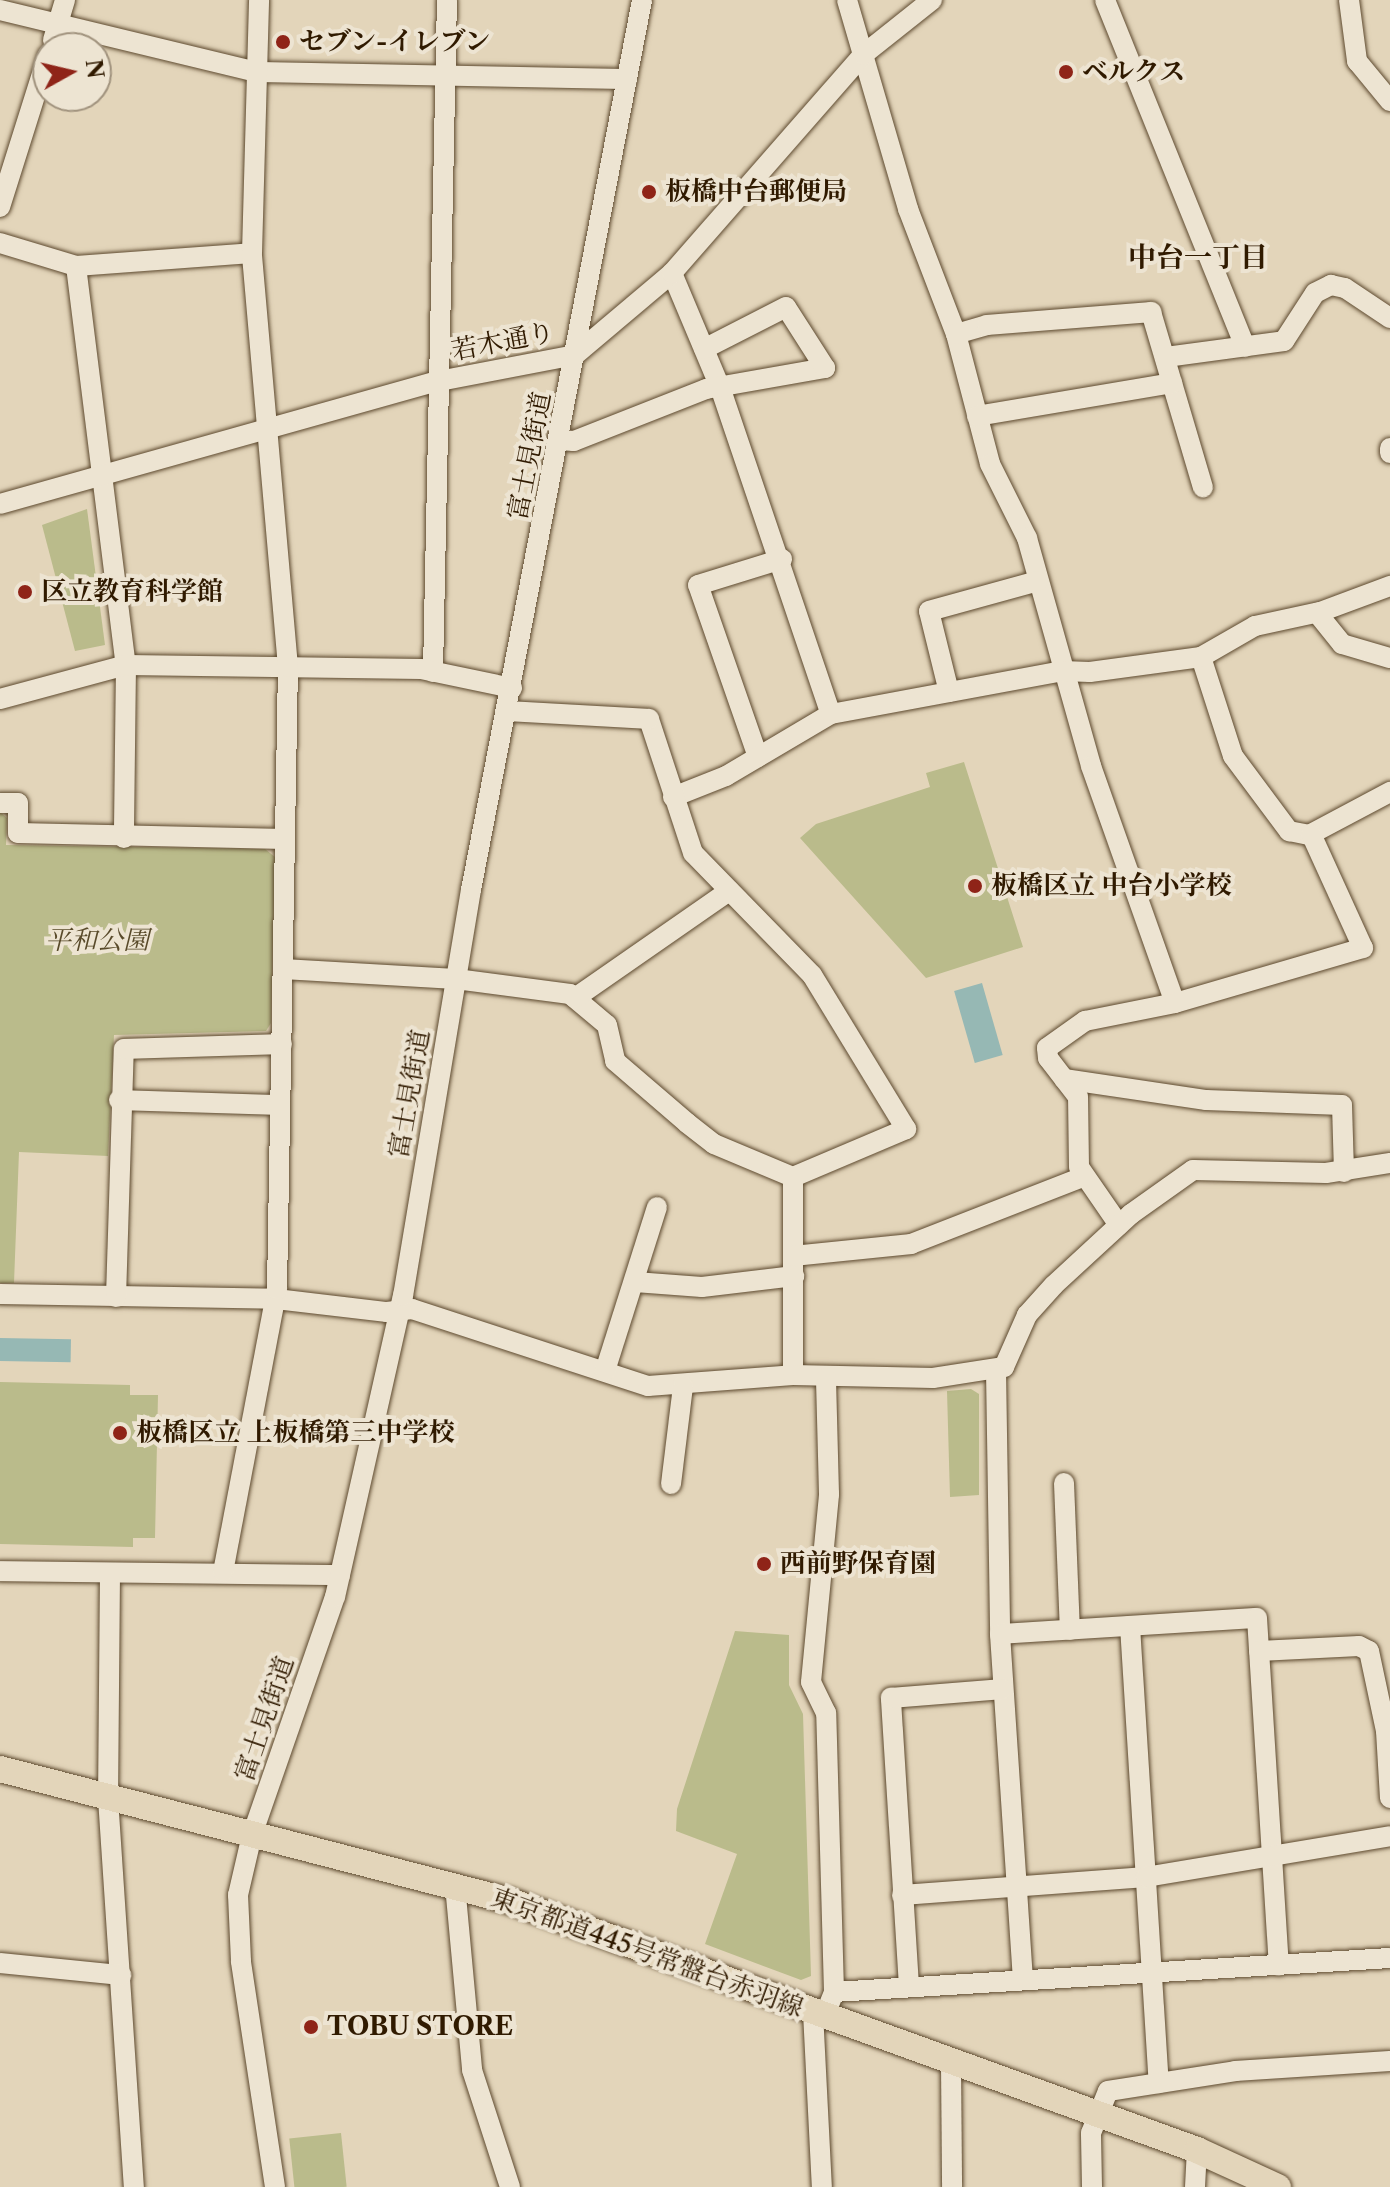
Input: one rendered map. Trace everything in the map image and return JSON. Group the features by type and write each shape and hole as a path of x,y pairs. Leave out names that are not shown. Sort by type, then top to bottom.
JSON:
{"main road":[{"name":"東京都道445号常盤台赤羽線","path":"0,1769 455,1885 1197,2150 1278,2187"}],"street":[{"path":"55,32 65,0"},
{"path":"223,1572 276,1299 282,1044 288,667 252,253 259,0"},
{"path":"433,672 447,0"},
{"name":"富士見街道","path":"275,2187 241,1961 238,1895 252,1835 340,1575 400,1309 456,979 642,0"},
{"path":"847,0 908,209 956,334 990,464 1027,538 1062,671 1175,1003"},
{"name":"若木通り","path":"0,504 439,381 575,355 672,273 864,54 932,0"},
{"path":"1105,0 1245,347"},
{"path":"1349,0 1357,61 1390,101"},
{"path":"0,10 57,27 256,72 627,79"},
{"path":"0,207 32,106"},
{"path":"0,243 76,266 252,253"},
{"path":"76,266 126,665 124,838"},
{"path":"672,273 720,387 782,559 831,714"},
{"path":"1166,357 1284,341 1315,293 1331,285 1345,288 1390,318"},
{"path":"559,440 574,441 720,387 825,368 786,307 704,349"},
{"path":"956,334 987,325 1151,312 1203,487"},
{"path":"977,416 1172,383"},
{"path":"758,757 698,585 782,559"},
{"path":"949,692 929,611 1038,581"},
{"path":"673,797 726,776 831,714 1062,671 1090,672 1201,657 1255,626 1317,613 1390,586"},
{"path":"1317,613 1342,644 1390,658"},
{"path":"1201,657 1243,775 1289,831 1311,834 1390,792"},
{"path":"0,699 126,665 433,672 512,688"},
{"path":"283,969 456,979 575,998 607,1025 615,1061 687,1123 714,1144 793,1177 906,1129 812,975 693,853 649,719 508,711"},
{"path":"0,803 18,803 18,833 124,838 285,839"},
{"path":"1119,1225 1083,1177 1078,1097 1047,1048 1085,1021 1175,1003 1363,948 1311,834"},
{"path":"575,998 729,891"},
{"path":"116,1297 120,1060 130,1046 282,1044"},
{"path":"1064,1079 1206,1100 1342,1105 1344,1172"},
{"path":"119,1100 280,1105"},
{"path":"0,1294 276,1299 400,1309 426,1313 648,1386 683,1386 793,1375 933,1378 996,1370 1010,1360 1033,1307 1119,1225 1193,1170 1344,1172 1390,1163"},
{"path":"793,1177 793,1375"},
{"path":"635,1282 702,1287 911,1244 1083,1177"},
{"path":"605,1371 657,1207"},
{"path":"996,1370 1000,1634 1023,1979"},
{"path":"822,2187 818,2015 834,1992 826,1713 811,1682 829,1494 826,1378"},
{"path":"671,1484 683,1386"},
{"path":"1064,1483 1070,1630"},
{"path":"0,1571 340,1575"},
{"path":"110,1573 108,1798 134,2187"},
{"path":"1000,1634 1257,1618 1279,1965"},
{"path":"1130,1626 1159,2083"},
{"path":"1259,1651 1359,1646 1369,1651 1386,1698 1390,1798"},
{"path":"909,1986 891,1698 1003,1689"},
{"path":"902,1895 1146,1877 1390,1836"},
{"path":"455,1885 472,2070 510,2187"},
{"path":"834,1992 1390,1958"},
{"path":"0,1963 121,1975"},
{"path":"1092,2187 1095,2114 1108,2091 1235,2071 1390,2061"},
{"path":"951,2063 952,2187"},
{"path":"1195,2187 1197,2150"}],"green space":[{"path":"87,509 105,645 75,651 42,525"},
{"path":"964,762 1023,947 926,978 800,838 816,824 930,787 926,773"},
{"name":"平和公園","path":"0,812 7,818 6,845 265,849 275,857 271,1023 266,1031 114,1035 108,1156 19,1152 14,1283 0,1283"},
{"path":"0,1382 130,1385 130,1395 158,1395 155,1538 133,1538 133,1547 0,1544"},
{"path":"971,1389 979,1394 979,1495 950,1497 947,1391"},
{"path":"735,1631 789,1635 789,1685 803,1714 811,1976 801,1980 705,1944 737,1854 676,1831 677,1809"},
{"path":"341,2133 347,2187 294,2187 289,2138"}],"water":[{"path":"982,983 1003,1055 975,1063 954,991"},
{"path":"0,1338 71,1339 71,1362 0,1361"}],"place":[{"name":"セブン-イレブン","path":"283,42"},
{"name":"ベルクス","path":"1066,72"},
{"name":"板橋中台郵便局","path":"649,192"},
{"name":"区立教育科学館","path":"25,592"},
{"name":"板橋区立 中台小学校","path":"975,886"},
{"name":"板橋区立 上板橋第三中学校","path":"120,1433"},
{"name":"西前野保育園","path":"764,1564"},
{"name":"TOBU STORE","path":"311,2027"}],"district":[{"name":"中台一丁目","path":"1198,257"}]}
